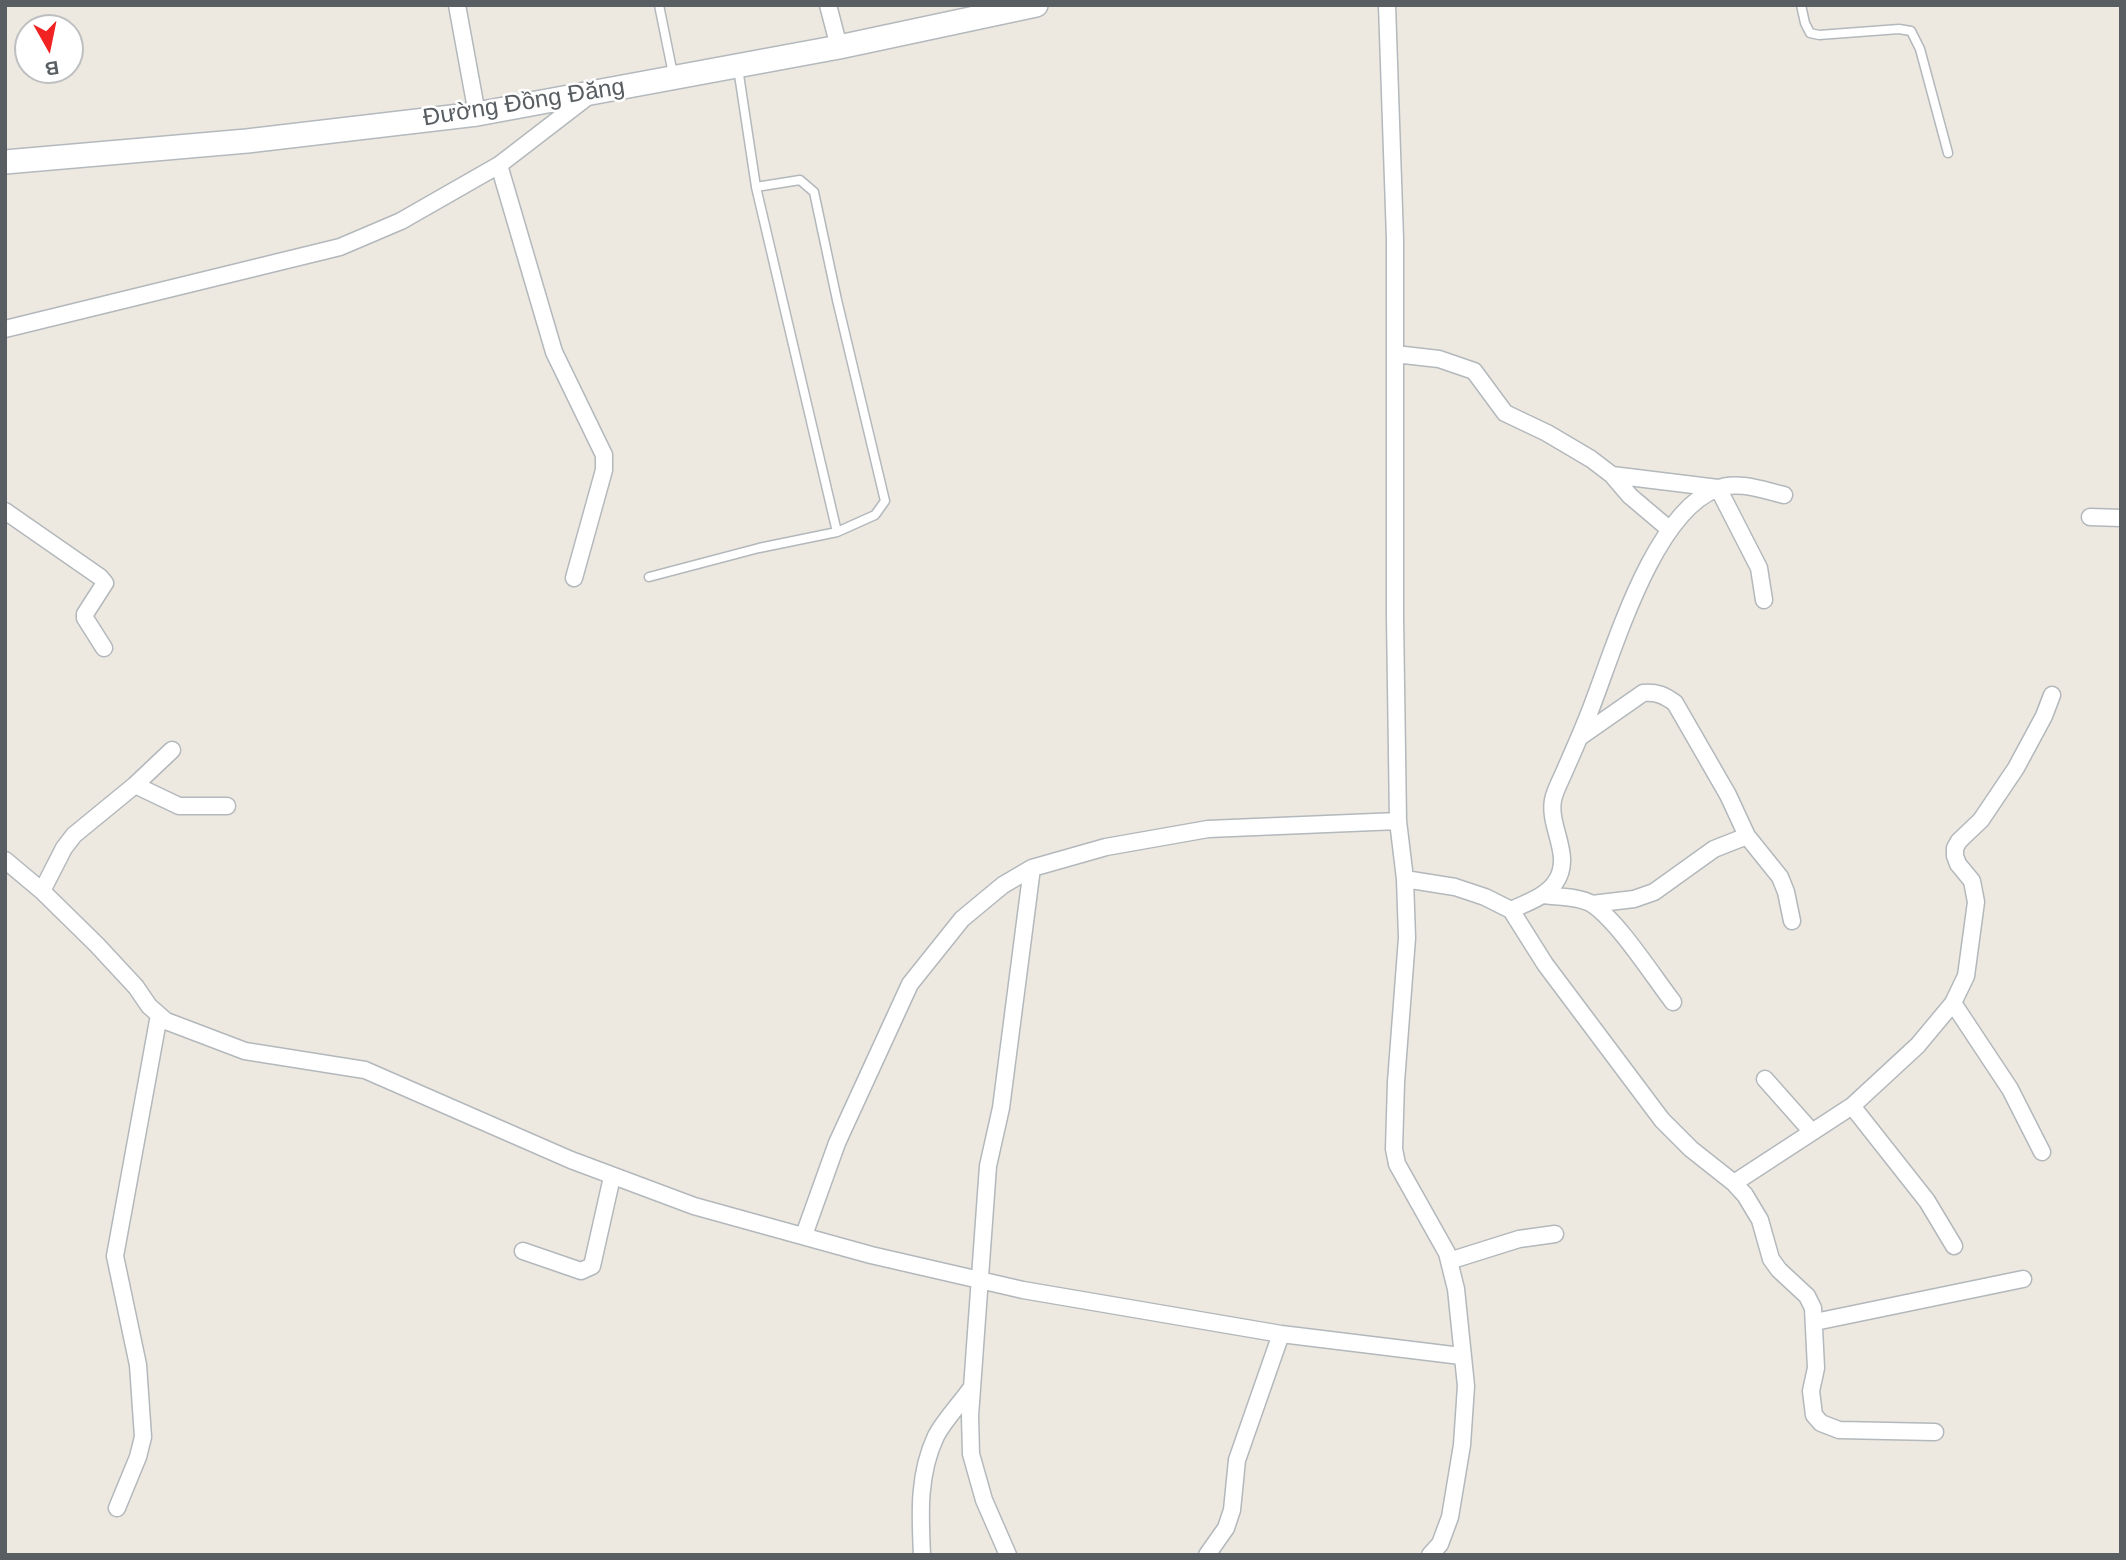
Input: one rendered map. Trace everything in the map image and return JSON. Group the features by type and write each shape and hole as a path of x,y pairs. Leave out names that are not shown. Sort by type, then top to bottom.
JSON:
{"main road":[{"name":"Đường Đồng Đăng","path":"5,162 247,141 477,114 839,47 1036,5"}],"street":[{"path":"457,5 477,114"},
{"path":"828,5 839,47"},
{"path":"1387,5 1395,239 1398,821 1405,879 1407,938 1396,1082 1394,1149 1397,1164 1447,1252 1456,1289 1466,1398 1462,1445 1450,1517 1440,1544 1430,1555"},
{"path":"5,329 340,247 401,221 499,165 591,94"},
{"path":"499,165 554,352 604,455 604,470 574,578"},
{"path":"1395,354 1439,359 1474,371 1505,413 1547,433 1612,475 1630,496 1669,529"},
{"path":"1612,475 1718,488 1748,486 1784,495"},
{"path":"1511,910 1543,895 1556,882 1563,854 1554,815 1553,797 1580,737 1617,635 1669,529 1695,501 1718,488"},
{"path":"1718,488 1759,568 1764,600"},
{"path":"5,511 100,577 104,588 85,614 85,618 104,648"},
{"path":"2090,517 2121,518"},
{"path":"1580,737 1643,693 1665,695 1675,704 1728,795 1747,836 1780,877 1786,892 1791,921"},
{"path":"1734,1183 1852,1106 1918,1045 1952,1003 1966,976 1976,902 1972,881 1958,864 1955,848 1981,820 2017,768 2045,716 2052,695"},
{"path":"42,891 64,848 74,835 135,785 172,750"},
{"path":"135,785 179,806 227,806"},
{"path":"804,1235 837,1143 910,984 962,919 1003,885 1032,868 1106,847 1208,829 1398,821"},
{"path":"1592,904 1634,899 1654,892 1714,849 1747,836"},
{"path":"5,860 42,891 97,945 166,1021 245,1051 365,1070 612,1177 694,1206 871,1255 1100,1305 1281,1334 1461,1356"},
{"path":"1008,1555 984,1500 971,1454 972,1387 988,1166 1001,1108 1032,868"},
{"path":"1405,879 1455,887 1485,897 1511,910 1545,964 1662,1120 1745,1195 1760,1220 1771,1259 1807,1296 1813,1308 1816,1368 1811,1391 1814,1415 1821,1423 1839,1430 1935,1432"},
{"path":"1543,895 1592,904 1615,926 1673,1002"},
{"path":"1952,1003 2017,1101 2042,1152"},
{"path":"117,1508 138,1457 143,1437 136,1355 115,1255 159,1015"},
{"path":"1765,1079 1812,1132"},
{"path":"1852,1106 1927,1201 1954,1246"},
{"path":"523,1251 581,1271 588,1269 592,1265 612,1177"},
{"path":"1449,1261 1519,1240 1555,1234"},
{"path":"1815,1322 2023,1279"},
{"path":"1207,1555 1226,1528 1232,1510 1237,1460 1281,1334"},
{"path":"922,1555 920,1506 925,1464 937,1433 972,1387"}],"lane":[{"path":"659,5 674,77"},
{"path":"1801,5 1810,33 1819,35 1899,29 1911,31 1920,49 1948,153"},
{"path":"738,65 756,187 837,532"},
{"path":"649,577 759,548 837,532 875,515 885,501 814,192 800,180 756,187"}]}
